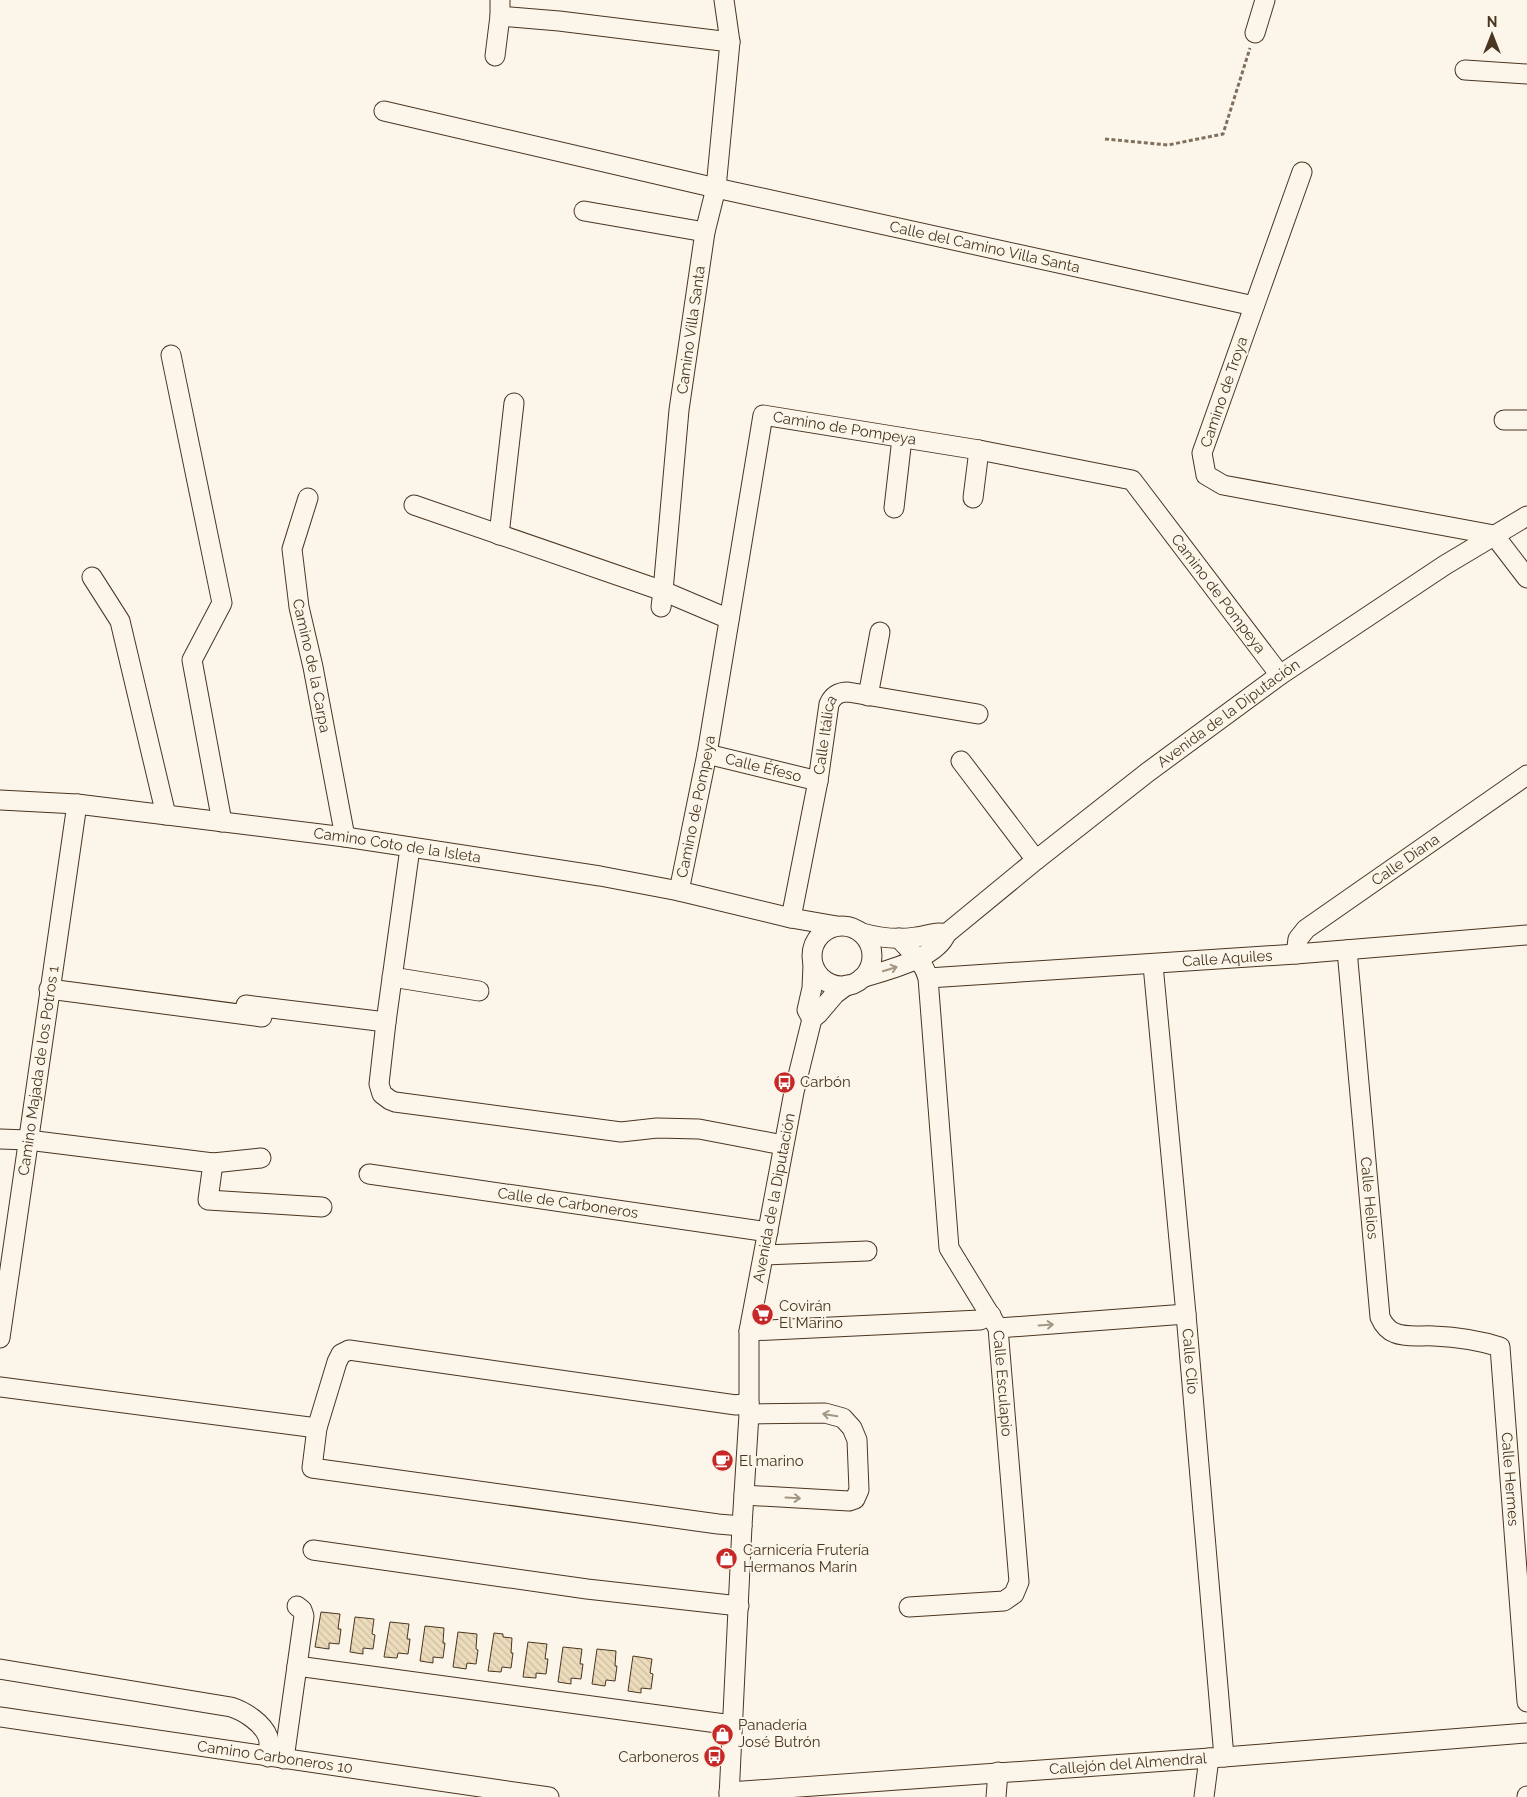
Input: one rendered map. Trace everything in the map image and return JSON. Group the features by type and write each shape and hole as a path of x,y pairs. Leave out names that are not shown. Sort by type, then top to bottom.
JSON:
{"street":[{"name":"Camino Villa Santa","path":"662,599 679,410 705,232 716,188 730,42 724,0"},
{"path":"1255,33 1265,0"},
{"path":"495,56 500,8 560,21 730,42"},
{"path":"1466,70 1527,74"},
{"name":"Calle del Camino Villa Santa","path":"384,111 716,188 1254,306"},
{"name":"Camino de Troya","path":"1302,172 1202,453 1206,475 1223,485 1494,535"},
{"path":"584,211 705,232"},
{"path":"171,355 222,603 192,660 222,822"},
{"path":"499,535 514,403"},
{"name":"Camino de Pompeya","path":"679,891 707,754 763,415 979,450 1132,480 1280,675"},
{"path":"1504,420 1527,420"},
{"path":"894,508 902,438"},
{"path":"973,498 979,450"},
{"name":"Camino de la Carpa","path":"308,498 292,549 299,607 313,667 345,836"},
{"path":"414,505 499,535 662,599 729,620"},
{"name":"Avenida de la Diputación","path":"729,1794 749,1409 749,1331 794,1092 812,1019 835,994 854,982 918,959 944,941 946,934 1036,860 1148,772 1280,675 1445,565 1527,516"},
{"path":"1494,535 1527,578"},
{"path":"92,577 120,621 166,815"},
{"path":"868,696 880,632"},
{"name":"Calle Itálica","path":"791,918 818,781 831,699 844,692 978,714"},
{"name":"Calle Éfeso","path":"707,754 818,781"},
{"path":"961,761 1036,860"},
{"name":"Calle Diana","path":"1296,954 1298,939 1306,929 1527,775"},
{"name":"Camino Coto de la Isleta","path":"0,800 76,804 345,836 410,848 600,876 679,891 791,918 838,926"},
{"name":"Camino Majada de los Potros 1","path":"0,1338 76,804"},
{"path":"410,848 386,1022 379,1084 382,1094 390,1100 621,1132 657,1128 699,1129 784,1145"},
{"path":"791,918 804,937 812,960 822,979 838,986 854,982 871,964 871,947 862,933"},
{"path":"812,960 816,940 829,928 838,926 854,928 862,933 880,938 918,937 938,932 946,934"},
{"name":"Calle Aquiles","path":"928,978 1296,954 1527,935"},
{"name":"Calle Esculapio","path":"899,938 926,970 928,978 949,1248 994,1322 1018,1582 1018,1588 1010,1598 1004,1601 909,1607"},
{"name":"Calle Helios","path":"1347,950 1380,1317 1390,1331 1398,1334 1479,1341 1500,1347"},
{"name":"Avenida de la Diputación","path":"812,960 812,988 807,1010 812,1019"},
{"name":"Calle Clio","path":"1152,964 1186,1314 1217,1757 1204,1797"},
{"path":"392,977 479,991"},
{"path":"49,990 262,1017"},
{"path":"178,997 386,1022"},
{"path":"0,1139 28,1140 213,1163 262,1158"},
{"path":"213,1163 208,1200 322,1207"},
{"name":"Calle de Carboneros","path":"370,1174 768,1232"},
{"path":"764,1255 867,1251"},
{"path":"749,1331 980,1320 994,1322 1186,1314"},
{"name":"Calle Hermes","path":"1500,1347 1527,1702"},
{"path":"742,1526 312,1468 312,1427 336,1362 341,1354 354,1350 736,1404 749,1409 825,1413 843,1418 852,1428 857,1440 859,1490 857,1496 848,1501 744,1495"},
{"path":"0,1387 312,1427"},
{"path":"313,1550 587,1589 739,1606"},
{"path":"276,1758 297,1666 304,1616 302,1610 297,1606"},
{"path":"297,1666 732,1725"},
{"path":"0,1669 241,1710 264,1729 276,1758"},
{"name":"Camino Carboneros 10","path":"0,1717 549,1797"},
{"name":"Callejón del Almendral","path":"729,1794 894,1789 998,1772 1527,1733"},
{"path":"996,1797 998,1772"}],"path":[{"path":"1105,139 1168,145 1224,134 1255,33"}],"building":[{"path":"321,1612 340,1614 339,1644 329,1643 329,1649 315,1647"},
{"path":"355,1617 374,1619 372,1634 375,1635 373,1649 363,1648 363,1654 350,1652"},
{"path":"390,1622 409,1624 408,1654 398,1653 397,1658 384,1657"},
{"path":"425,1626 444,1628 443,1658 433,1657 433,1663 420,1661"},
{"path":"458,1632 477,1634 476,1649 478,1650 476,1664 467,1663 466,1669 453,1667"},
{"path":"494,1633 512,1638 511,1668 502,1667 501,1672 488,1671"},
{"path":"528,1642 547,1644 546,1674 536,1673 536,1678 523,1677"},
{"path":"563,1647 582,1649 581,1679 571,1678 571,1684 558,1682"},
{"path":"597,1649 616,1651 615,1681 606,1680 605,1686 592,1684"},
{"path":"633,1656 652,1659 650,1673 653,1674 651,1689 641,1688 641,1693 628,1691"}],"place":[{"name":"Carbón","path":"784,1082"},
{"name":"Covirán El Marino","path":"763,1315"},
{"name":"El marino","path":"723,1461"},
{"name":"Carnicería Frutería Hermanos Marín","path":"727,1559"},
{"name":"Panadería José Butrón","path":"722,1734"},
{"name":"Carboneros","path":"715,1757"}]}
